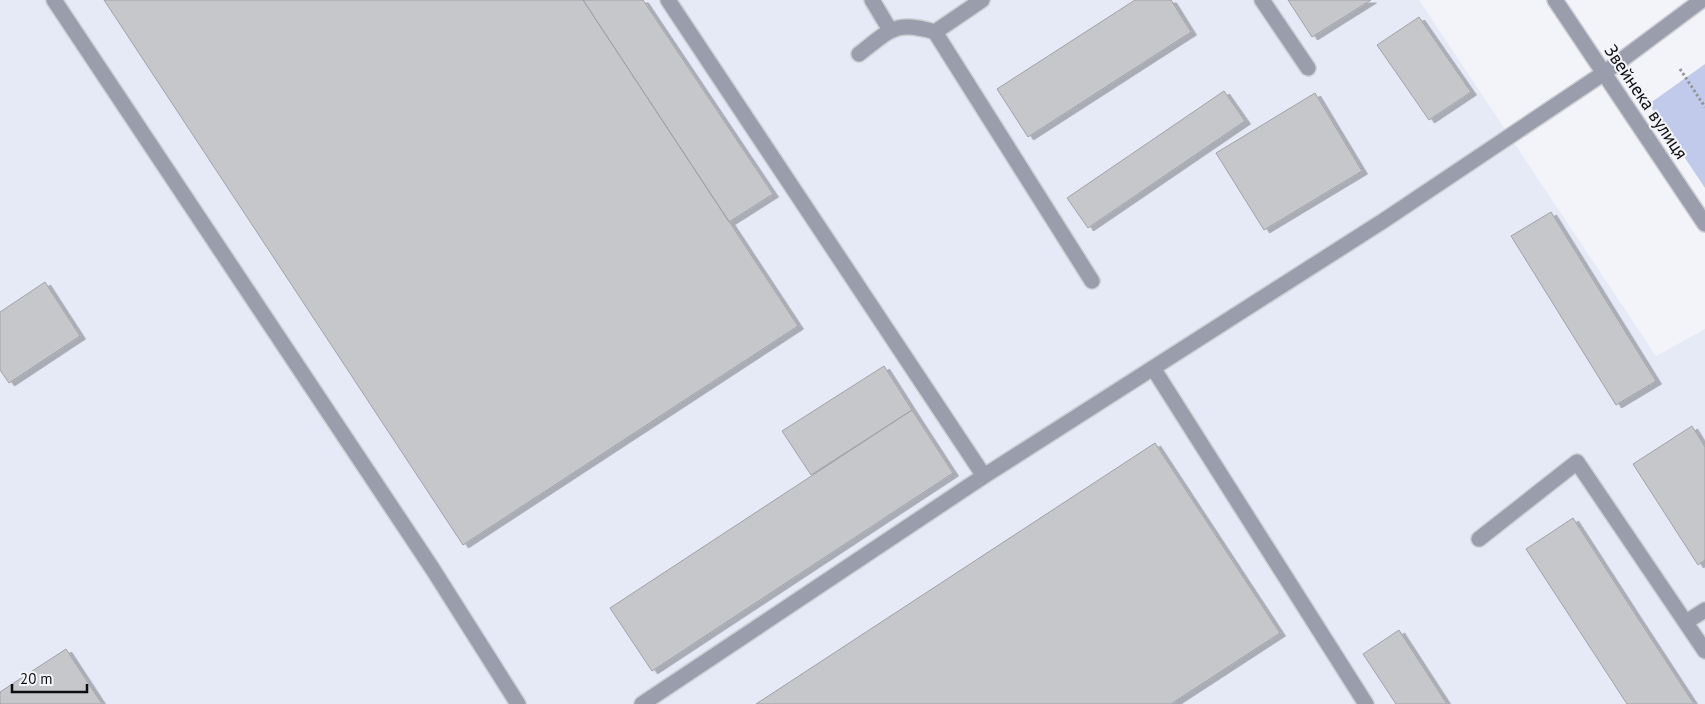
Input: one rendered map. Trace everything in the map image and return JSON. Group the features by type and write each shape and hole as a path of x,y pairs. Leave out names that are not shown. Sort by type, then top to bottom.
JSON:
{"street":[{"path":"54,0 432,568 518,704"},
{"path":"668,0 984,476"},
{"path":"872,0 890,30"},
{"path":"859,54 890,30 903,26 935,32 982,0"},
{"path":"1262,0 1308,68"},
{"name":"Звейнека вулиця","path":"1555,0 1705,224"},
{"path":"642,704 984,476 1383,221 1604,74 1704,0"},
{"path":"935,32 1092,281"},
{"path":"1153,368 1366,704"},
{"path":"1479,539 1577,462 1705,651"},
{"path":"1686,622 1705,610"}],"path":[{"path":"1680,69 1705,107"}],"shaded area":[{"path":"0,0 1419,0 1656,356 1705,329 1705,704 0,704"},
{"path":"1705,64 1705,188 1649,104"}],"building":[{"path":"104,0 583,0 798,326 463,545"},
{"path":"583,0 643,0 773,194 729,222"},
{"path":"1135,0 1171,0 1191,32 1028,137 997,89"},
{"path":"1288,0 1371,0 1312,37"},
{"path":"1419,17 1471,92 1429,120 1377,45"},
{"path":"1224,91 1245,121 1088,228 1067,198"},
{"path":"1315,93 1362,171 1264,230 1216,153"},
{"path":"1551,212 1656,381 1616,405 1511,236"},
{"path":"45,282 80,336 9,383 0,370 0,312"},
{"path":"884,366 912,410 811,475 782,431"},
{"path":"912,410 953,473 652,671 610,608"},
{"path":"1692,426 1705,447 1705,560 1698,565 1633,464"},
{"path":"1155,443 1280,633 1171,704 756,704"},
{"path":"1573,518 1694,704 1627,704 1526,549"},
{"path":"1399,630 1447,704 1396,704 1363,654"},
{"path":"66,649 102,704 0,704 0,692"}]}
